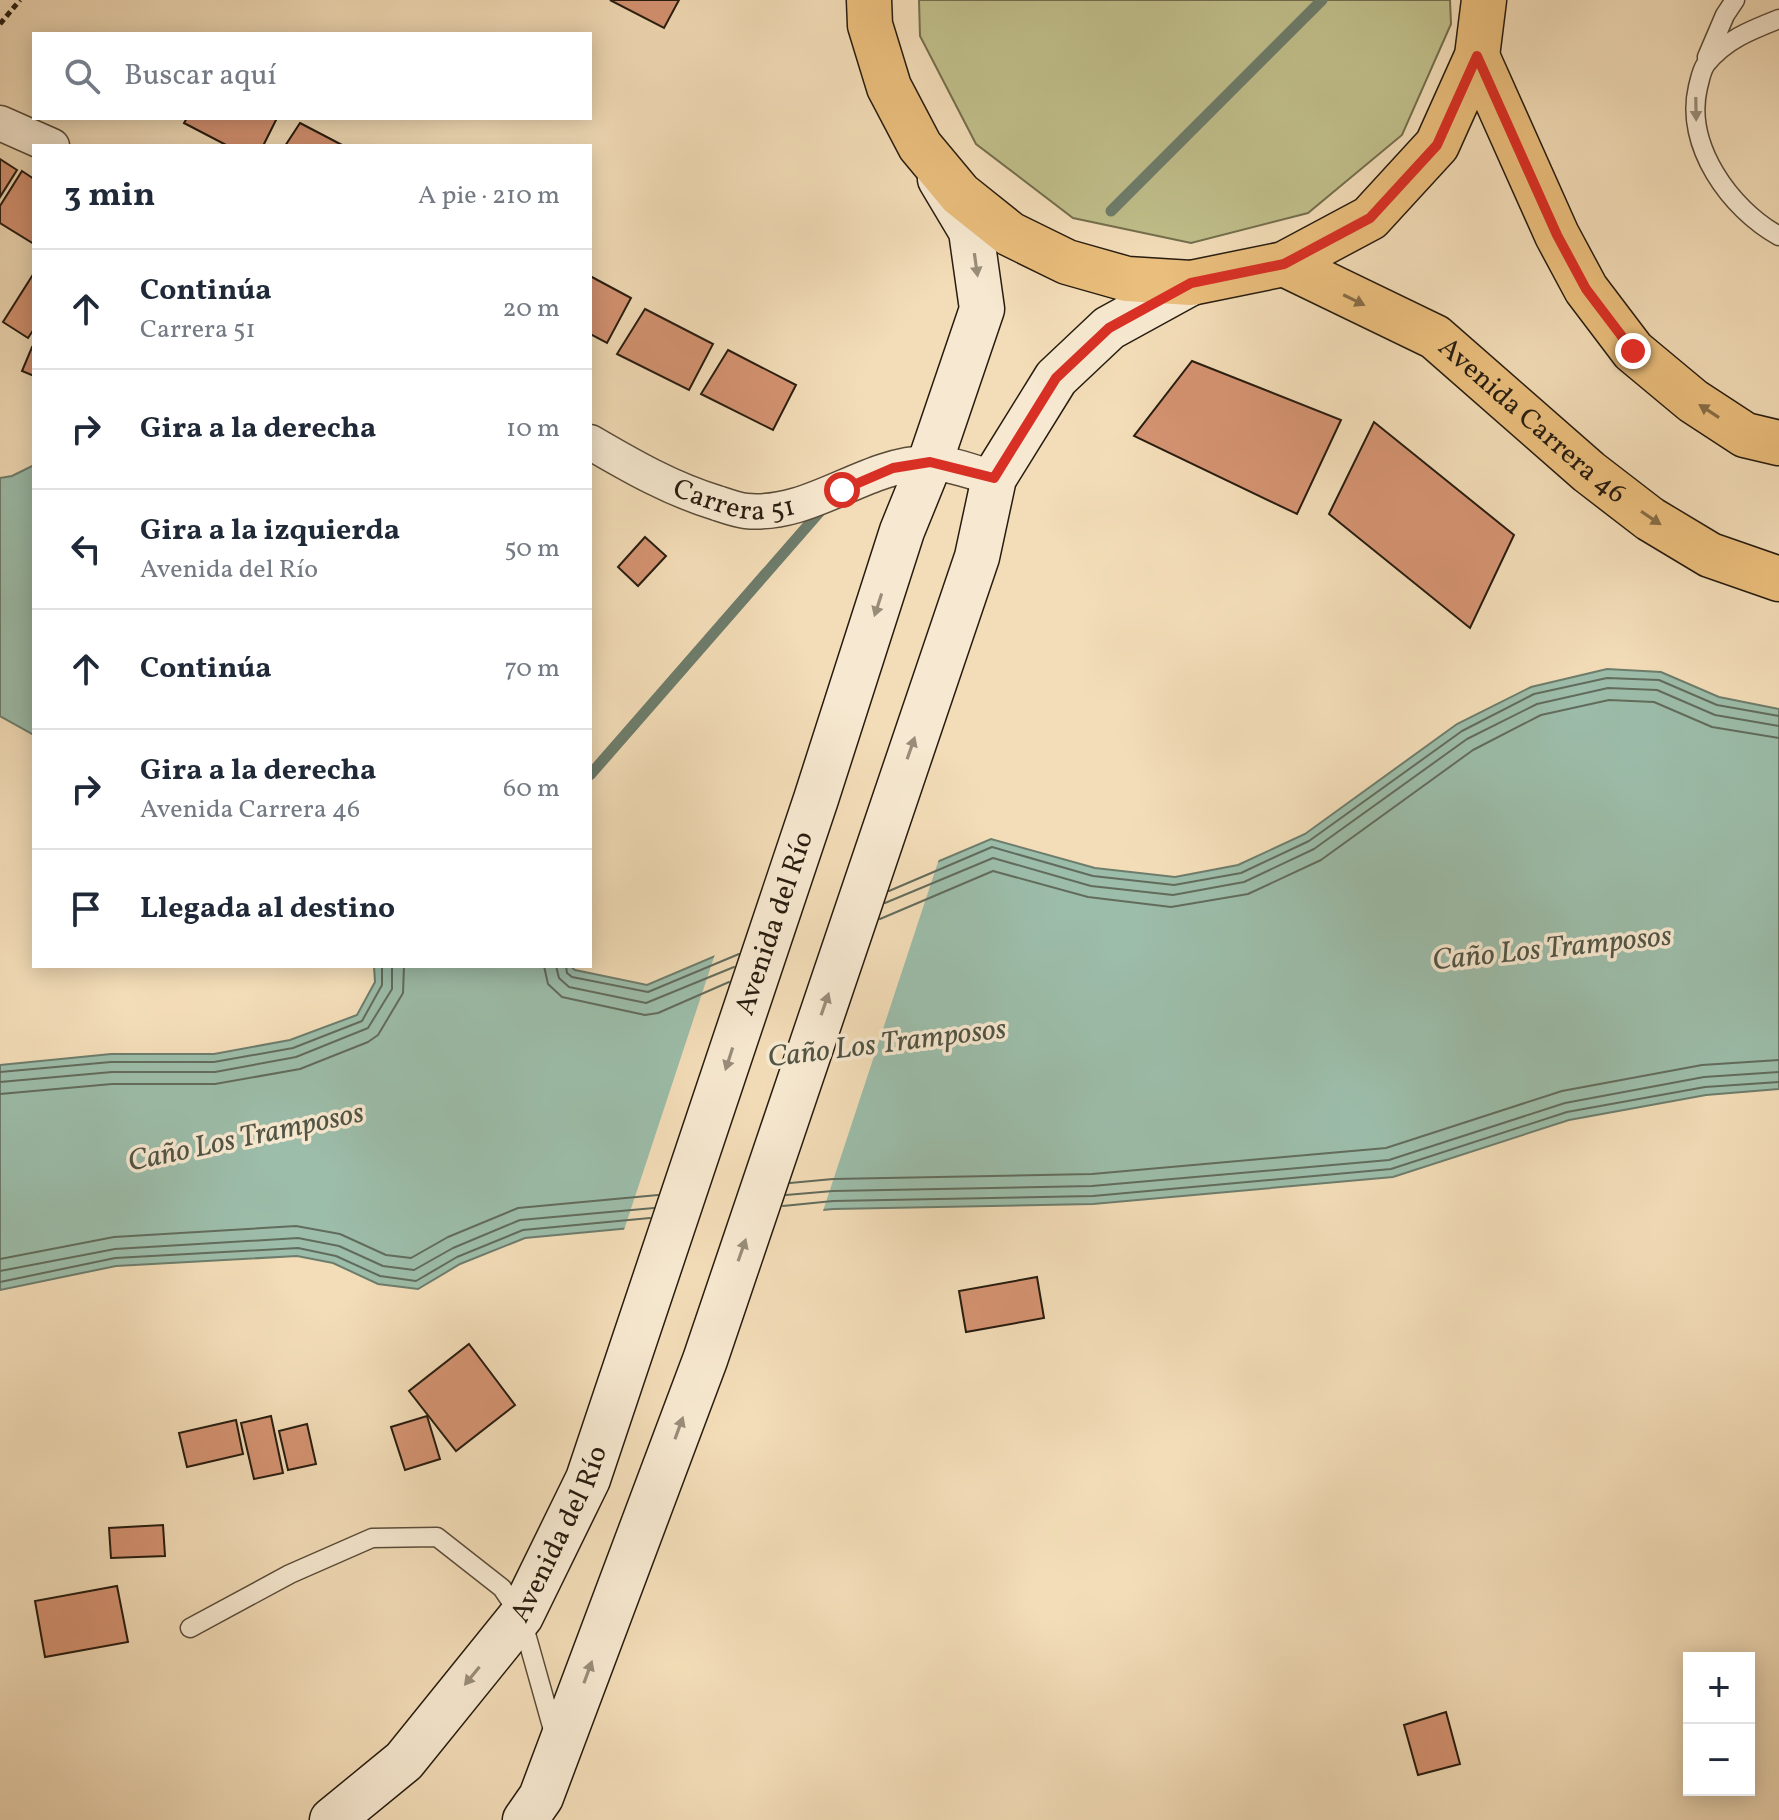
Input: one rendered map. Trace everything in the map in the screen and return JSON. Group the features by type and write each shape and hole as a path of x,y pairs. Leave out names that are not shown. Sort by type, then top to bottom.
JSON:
{"main road":[{"path":"869,0 870,25 889,87 920,146 960,194 1010,234 1067,262 1127,279 1191,283 1284,264 1370,218 1437,145 1477,56 1484,0"},
{"path":"1477,56 1557,235 1586,289 1633,351 1693,401 1745,435 1779,443"},
{"name":"Avenida del Río","path":"332,1820 404,1761 521,1616 588,1479 816,799 902,531 930,462 982,309 971,231 920,146"},
{"name":"Avenida Carrera 46","path":"1284,264 1435,337 1577,463 1650,519 1710,555 1779,579"},
{"path":"525,1820 541,1797 559,1751 717,1324 977,557 994,478 1056,378 1109,328 1191,283"}],"street":[{"path":"0,123 47,144"},
{"name":"Carrera 51","path":"592,443 653,479 744,511 780,510 842,490 893,468 930,462"},
{"path":"930,462 994,478"}],"lane":[{"path":"1735,0 1725,15 1703,67 1694,103 1699,145 1726,188 1759,225 1779,236"},
{"path":"1703,67 1722,47 1743,34 1779,19"},
{"path":"190,1628 290,1574 372,1538 437,1537 502,1588 521,1616 559,1751"}],"path":[{"path":"0,24 20,0"}],"shaded area":[{"path":"919,0 1450,0 1451,24 1402,135 1308,213 1191,243 1073,218 976,144 920,36"}],"water":[{"path":"32,466 32,734 0,716 0,478"},
{"name":"Caño Los Tramposos","path":"1607,669 1661,672 1719,697 1779,709 1779,1089 1706,1095 1569,1120 1393,1177 1093,1204 833,1209 525,1238 460,1264 418,1289 378,1284 333,1263 297,1256 116,1266 0,1290 0,1065 111,1054 214,1054 290,1040 357,1015 375,982 374,968 572,968 647,985 991,839 1095,868 1175,877 1238,865 1305,834 1457,724 1531,687"}],"pier":[{"path":"940,856 822,1214 623,1233 716,951"}],"building":[{"path":"610,0 679,0 664,28"},
{"path":"186,120 276,120 264,144 224,144 184,123"},
{"path":"300,123 340,144 286,144"},
{"path":"0,159 17,170 0,197"},
{"path":"22,171 32,178 32,243 0,223 0,206"},
{"path":"32,276 32,332 28,338 3,322"},
{"path":"592,277 631,298 607,343 592,335"},
{"path":"645,309 713,344 689,390 617,354"},
{"path":"32,347 32,375 22,371"},
{"path":"728,350 796,385 773,430 701,394"},
{"path":"1192,361 1341,420 1297,514 1134,436"},
{"path":"1374,422 1514,535 1470,628 1329,514"},
{"path":"645,537 666,556 638,586 618,567"},
{"path":"1037,1277 1044,1318 966,1332 959,1291"},
{"path":"469,1344 515,1405 456,1451 409,1391"},
{"path":"271,1416 283,1473 254,1479 241,1423"},
{"path":"427,1416 440,1459 405,1470 391,1427"},
{"path":"236,1420 243,1454 187,1467 179,1433"},
{"path":"307,1424 316,1464 288,1470 279,1431"},
{"path":"163,1525 165,1556 111,1558 109,1528"},
{"path":"117,1586 128,1642 45,1657 35,1601"},
{"path":"1446,1712 1460,1764 1418,1775 1404,1725"}],"waterway":[{"path":"1111,211 1322,0"},
{"path":"592,773 824,507"}],"route":[{"path":"842,490 893,468 930,462 994,478 1056,378 1109,328 1191,283 1284,264 1370,218 1437,145 1477,56 1557,235 1586,289 1633,351"}]}
